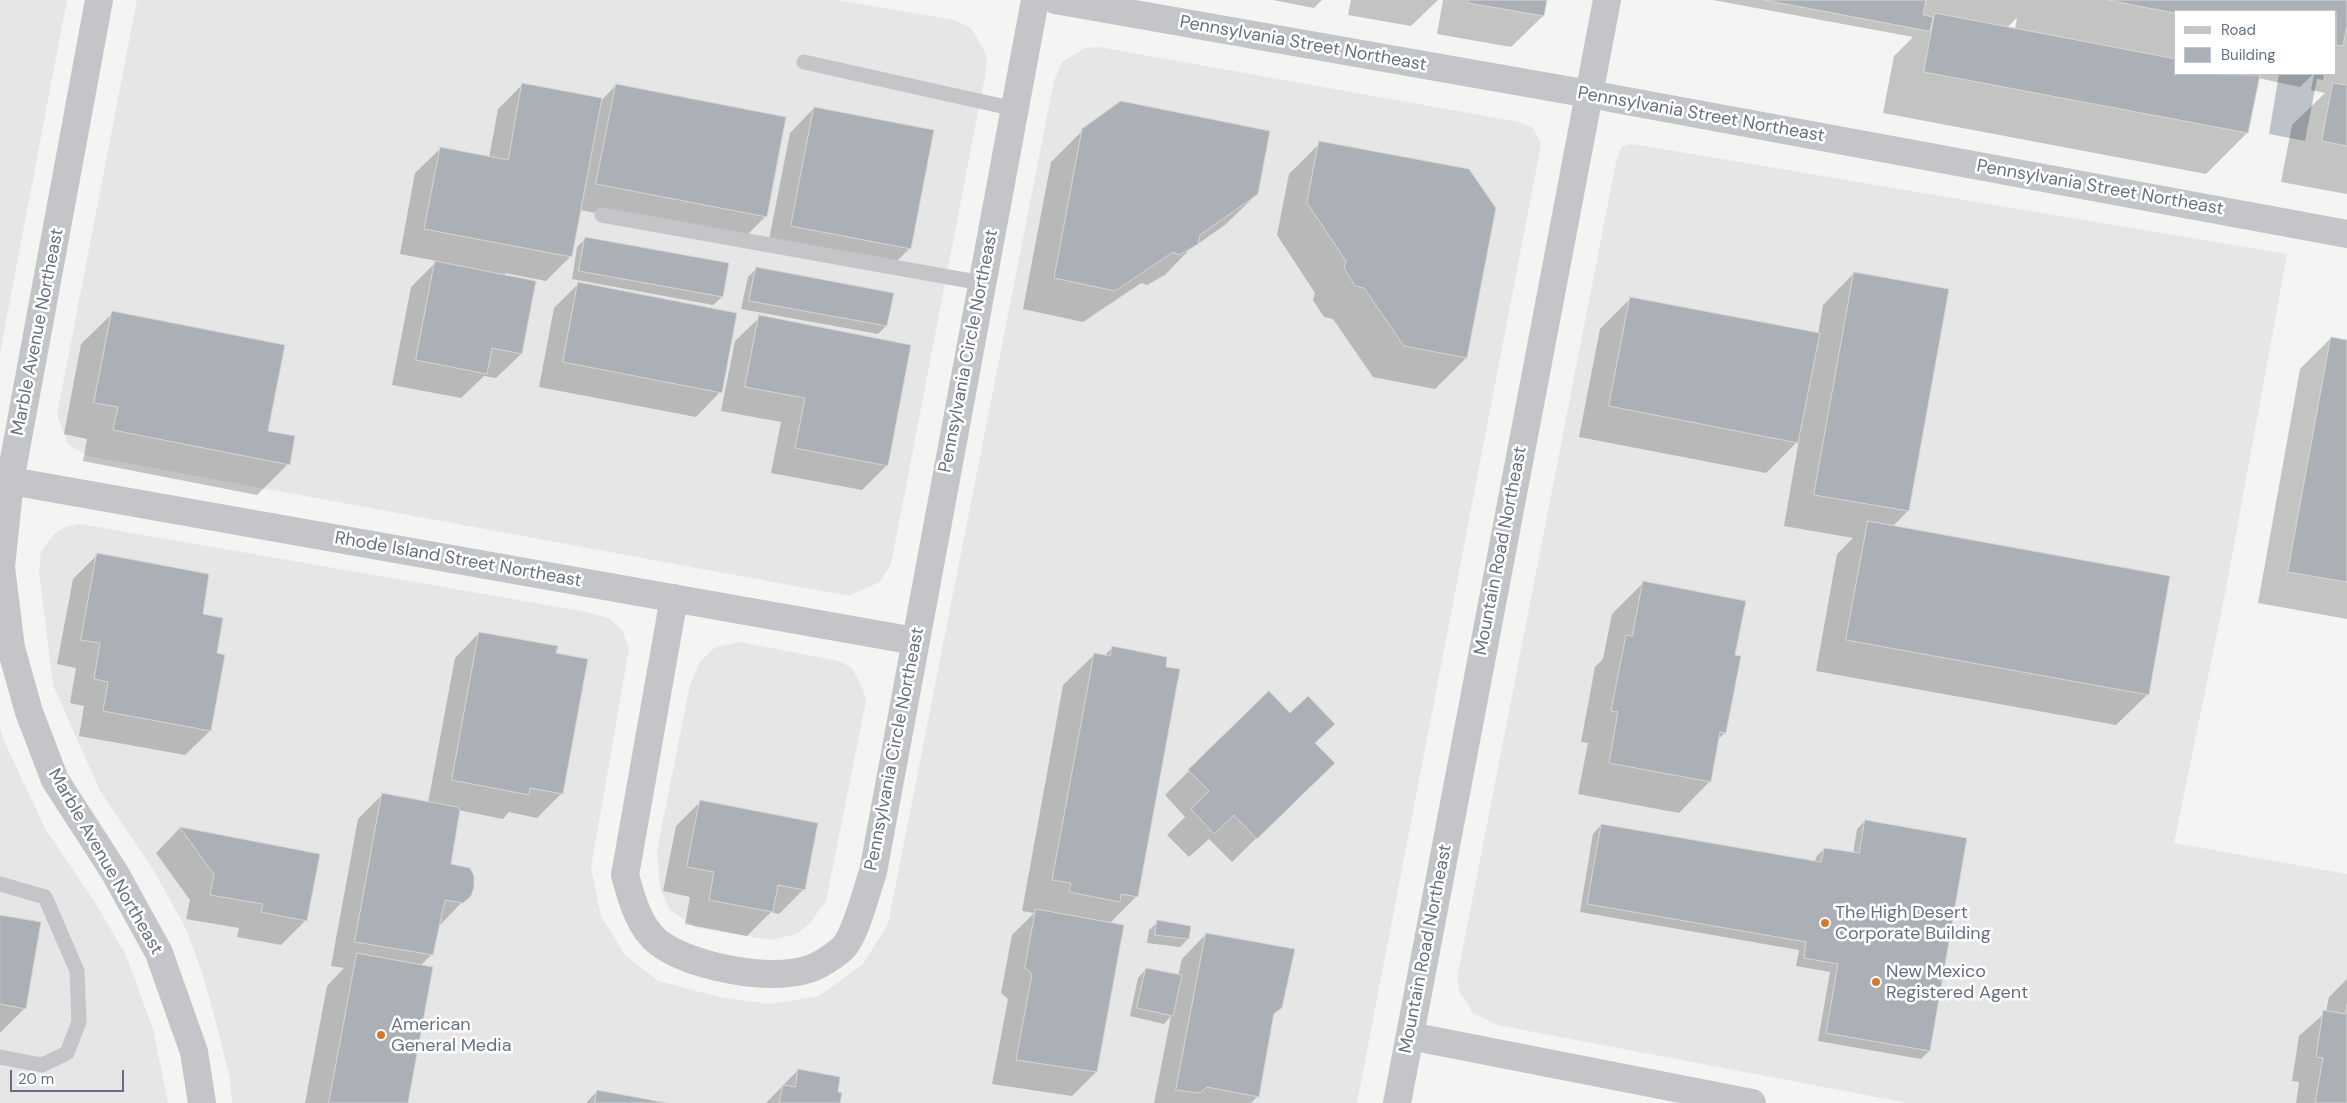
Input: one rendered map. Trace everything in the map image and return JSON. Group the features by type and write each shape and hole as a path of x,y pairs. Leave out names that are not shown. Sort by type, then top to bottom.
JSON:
{"street":[{"name":"Marble Avenue Northeast","path":"99,0 5,480 1,567 11,648 29,712 55,780 114,873 159,953 194,1052 202,1103"},
{"name":"Pennsylvania Circle Northeast","path":"674,598 625,876 636,912 657,942 694,962 760,974 809,969 843,948 860,913 873,872 1035,0"},
{"name":"Pennsylvania Street Northeast","path":"1055,0 1589,94 2347,234"},
{"name":"Mountain Road Northeast","path":"1397,1103 1607,0"},
{"name":"Rhode Island Street Northeast","path":"5,480 915,641"},
{"path":"1410,1036 1752,1103"}],"lane":[{"path":"804,62 1015,110"},
{"path":"602,215 982,283"},
{"path":"0,884 45,897 77,971 79,1022 67,1053 42,1065 0,1058"}],"shaded area":[{"path":"0,0 67,0 0,353"},
{"path":"137,0 837,0 954,20 971,28 987,59 985,76 891,564 880,582 849,596 88,456 68,444 57,415"},
{"path":"1099,47 1519,122 1533,128 1540,141 1540,150 1357,1103 232,1103 230,1079 219,1034 203,975 186,929 153,869 100,791 53,685 39,572 41,551 54,534 65,527 80,524 582,611 609,618 622,630 629,649 591,868 601,916 625,955 658,981 720,997 770,1004 819,996 863,964 888,924 1054,81 1062,62 1085,48"},
{"path":"2279,75 2324,75 2323,80 2317,79 2305,141 2269,134"},
{"path":"1632,144 2287,254 2226,589 2174,843 2347,874 2347,1103 1908,1103 1497,1025 1473,1013 1460,992 1457,978 1617,157 1622,146"},
{"path":"740,642 839,661 852,668 863,689 866,701 826,901 810,923 797,934 771,940 697,928 670,910 660,888 657,851 690,685 700,662 713,649"},
{"path":"0,728 3,739 46,830 96,904 126,955 153,1029 168,1103 0,1103"}],"building":[{"path":"1468,0 1547,0 1544,16 1468,3"},
{"path":"1764,0 1926,0 1923,15 1933,17 1930,31"},
{"path":"2108,0 2347,0 2347,25 2343,46 2337,45 2337,10 2174,10 2174,13"},
{"path":"1935,13 2174,59 2174,75 2260,75 2248,133 1924,72"},
{"path":"522,83 602,98 572,257 424,229 440,147 508,160"},
{"path":"2333,83 2347,85 2347,146 2322,141"},
{"path":"616,84 786,117 767,217 596,184"},
{"path":"1121,101 1270,131 1258,194 1200,235 1198,244 1179,255 1173,252 1115,291 1054,278 1082,129"},
{"path":"814,107 934,130 911,249 791,226"},
{"path":"1319,141 1469,169 1496,208 1467,358 1404,346 1364,288 1355,286 1344,268 1346,261 1307,203"},
{"path":"585,237 729,263 723,297 579,271"},
{"path":"435,261 536,281 522,354 492,348 487,374 416,360"},
{"path":"756,267 894,293 887,326 749,301"},
{"path":"1854,272 1949,289 1909,511 1814,495"},
{"path":"578,282 737,313 722,393 563,362"},
{"path":"1630,297 1820,333 1798,443 1609,406"},
{"path":"112,311 285,345 268,431 295,436 290,465 113,430 118,407 94,403"},
{"path":"759,315 911,345 888,466 795,448 805,398 745,387"},
{"path":"2331,337 2347,340 2347,582 2288,572"},
{"path":"1868,521 2170,576 2149,695 1846,640"},
{"path":"97,553 209,574 203,614 223,618 217,653 225,655 211,731 103,711 108,682 94,679 100,643 81,640"},
{"path":"1643,581 1746,601 1735,655 1741,656 1726,733 1720,732 1711,782 1609,763 1618,712 1611,711 1626,635 1632,636"},
{"path":"479,632 558,646 556,653 588,659 563,794 530,788 529,795 452,780"},
{"path":"1112,646 1167,657 1166,667 1180,669 1138,897 1121,894 1120,902 1069,892 1071,883 1052,880 1094,653 1110,656"},
{"path":"1269,691 1290,713 1308,696 1335,724 1315,743 1335,763 1257,839 1234,815 1214,834 1191,809 1209,791 1188,770"},
{"path":"382,793 457,807 460,810 451,864 470,868 474,876 474,887 471,896 463,903 445,900 433,955 355,942"},
{"path":"700,800 818,823 805,890 778,885 773,912 709,900 714,872 687,867"},
{"name":"The High Desert Corporate Building","path":"1865,820 1967,838 1930,1051 1826,1033 1838,964 1804,958 1806,942 1587,904 1601,824 1821,862 1824,848 1859,853"},
{"path":"180,827 320,854 307,921 261,912 263,904 210,895 214,875"},
{"path":"1036,909 1124,925 1097,1072 1016,1060 1032,974 1025,968"},
{"path":"0,915 41,922 26,1009 0,1004"},
{"path":"1157,920 1191,926 1189,939 1155,935"},
{"path":"1206,933 1295,949 1282,1008 1274,1013 1259,1097 1207,1087 1200,1093 1176,1090"},
{"name":"American General Media","path":"357,953 433,967 408,1103 329,1103"},
{"path":"1146,968 1182,975 1173,1016 1137,1008"},
{"path":"2347,1004 2347,1103 2315,1103 2323,1058 2316,1057 2323,1010 2345,1014"},
{"path":"798,1069 840,1077 838,1092 842,1093 840,1103 779,1103 783,1085 795,1087"},
{"path":"597,1090 667,1103 595,1103"}],"place":[{"name":"The High Desert Corporate Building","path":"1825,923"},
{"name":"New Mexico Registered Agent","path":"1876,982"},
{"name":"American General Media","path":"381,1035"}]}
